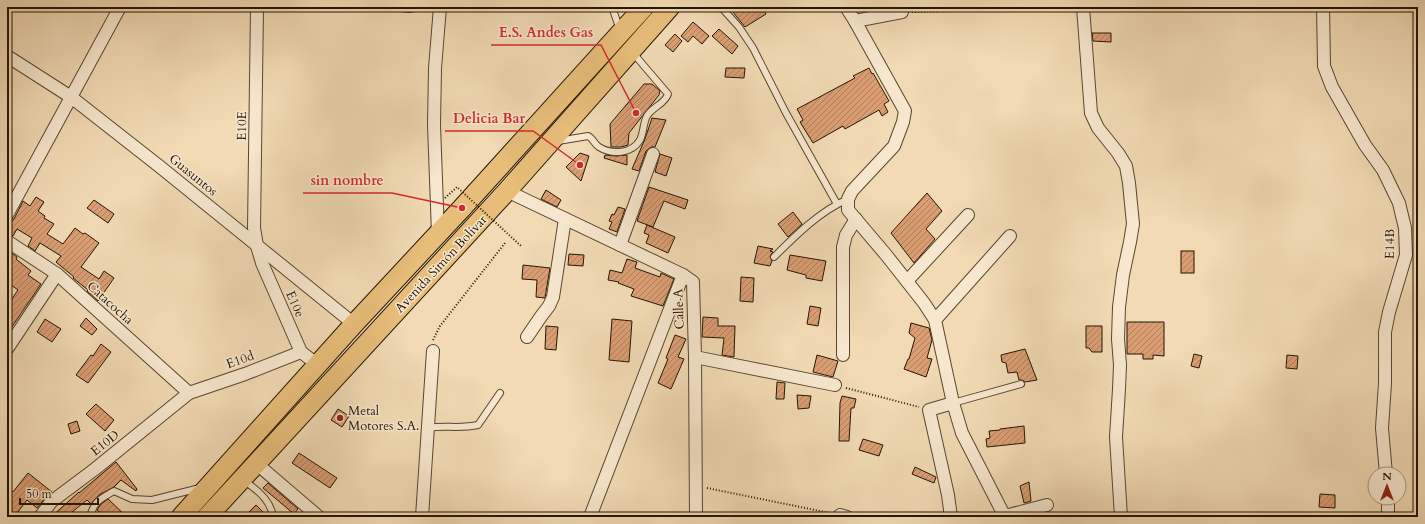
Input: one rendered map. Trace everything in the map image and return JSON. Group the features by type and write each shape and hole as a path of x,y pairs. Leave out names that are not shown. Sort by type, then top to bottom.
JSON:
{"highway":[{"name":"Avenida Simón Bolívar","path":"181,517 354,324 438,234 644,7"},
{"name":"Avenida Simón Bolívar","path":"207,517 507,191 670,7"}],"street":[{"path":"7,215 120,7"},
{"name":"E10E","path":"257,246 254,228 258,7"},
{"path":"438,234 434,125 435,68 440,7"},
{"path":"846,7 905,111 903,122 894,146 843,202 907,281 935,320 953,403 962,433 1005,516 1047,505"},
{"path":"1083,7 1091,113 1098,128 1118,153 1126,166 1132,218 1130,242 1123,275 1119,307 1118,339 1120,377 1116,437 1121,517"},
{"name":"E14B","path":"1323,7 1324,66 1336,93 1365,145 1383,170 1399,203 1405,228 1406,255 1389,312 1386,332 1382,428 1385,466"},
{"path":"855,21 902,12"},
{"name":"Guasuntos","path":"7,56 71,97 159,166 354,324"},
{"path":"620,245 653,154"},
{"name":"Calle A","path":"507,191 683,275 693,282 696,517"},
{"path":"907,281 968,216"},
{"path":"527,337 549,306 553,297 565,219"},
{"path":"843,355 843,247 846,236 856,219"},
{"path":"935,320 1010,236"},
{"name":"Catacocha","path":"7,241 57,274 189,393"},
{"name":"E10e","path":"257,246 262,263 301,352 318,365"},
{"path":"7,348 57,274"},
{"path":"590,517 683,275"},
{"path":"422,517 433,350"},
{"name":"E10d","path":"189,393 245,374 301,352"},
{"path":"695,357 835,385"},
{"name":"E10D","path":"40,517 51,502 95,469 189,393"},
{"path":"950,517 948,494 929,410 953,403"},
{"path":"257,464 319,517"},
{"path":"1388,506 1388,517"}],"lane":[{"path":"394,7 409,9 419,7"},
{"path":"612,7 620,33"},
{"path":"721,7 739,27 753,48 786,112 843,202 801,231 774,257"},
{"path":"551,142 588,136 596,145 603,149 617,152 628,151 640,140 648,114 666,98 668,94 631,51"},
{"path":"953,403 1021,384"},
{"path":"428,428 440,426 471,427 478,425 500,393"},
{"path":"242,480 254,487 266,499 273,517"},
{"path":"90,517 93,506 100,499 114,491 132,499 152,500 211,485"}],"path":[{"path":"902,12 1083,7"},
{"path":"445,198 457,187 521,246"},
{"path":"433,350 431,343 440,326 505,243"},
{"path":"835,385 929,410"},
{"path":"696,485 844,516"}],"building":[{"path":"729,7 762,7 766,14 745,27"},
{"path":"693,22 709,36 702,44 693,36 688,42 681,36"},
{"path":"719,29 738,46 732,54 712,36"},
{"path":"1092,33 1111,33 1111,42 1093,41"},
{"path":"675,34 682,41 673,52 665,45"},
{"path":"726,68 745,68 744,78 725,77"},
{"path":"869,68 889,101 884,104 888,112 882,116 879,110 845,129 843,126 813,143 800,122 803,120 797,109 855,78 853,76"},
{"path":"644,84 652,84 660,91 659,95 629,133 628,145 611,147 610,124"},
{"path":"652,118 666,120 655,147 651,147 646,151 639,171 632,169 645,139"},
{"path":"580,153 589,156 581,181 566,167"},
{"path":"660,154 672,158 666,176 655,172"},
{"path":"605,155 627,155 627,165 604,158"},
{"path":"649,187 688,200 685,209 664,201 653,227 637,221"},
{"path":"546,190 561,200 557,207 541,199"},
{"path":"927,193 942,211 926,229 935,239 914,263 891,233"},
{"path":"36,197 44,202 38,211 45,216 44,218 54,224 47,234 63,244 75,228 99,243 81,267 99,279 104,271 114,278 98,301 87,291 88,290 73,278 74,277 56,262 61,256 40,243 35,251 28,246 32,238 17,229 13,236 7,234 7,225 14,219 23,201 30,206"},
{"path":"94,200 114,214 108,223 87,208"},
{"path":"618,207 625,209 617,232 609,229 612,222 609,221 612,214 614,215"},
{"path":"793,212 802,224 788,237 778,224"},
{"path":"647,225 675,237 668,253 646,243 649,235 644,233"},
{"path":"758,246 773,249 770,251 773,252 770,256 772,261 770,266 754,263"},
{"path":"7,250 17,257 16,259 31,271 28,275 41,284 7,334 7,306 18,290 7,282"},
{"path":"1181,251 1194,251 1194,273 1181,273"},
{"path":"569,254 584,255 583,266 568,265"},
{"path":"790,255 826,261 822,281 806,278 806,275 787,270"},
{"path":"627,259 637,262 635,268 660,277 661,273 674,279 663,306 631,296 634,289 618,283 619,282 608,280 610,270 622,273"},
{"path":"523,265 550,268 545,298 536,297 537,280 522,279"},
{"path":"741,277 754,278 753,302 740,301"},
{"path":"810,306 821,308 818,326 807,324"},
{"path":"703,317 718,318 718,326 735,326 734,357 722,355 724,338 702,337"},
{"path":"86,318 97,329 92,335 80,326"},
{"path":"45,319 61,329 52,342 37,332"},
{"path":"612,319 632,321 629,362 609,360"},
{"path":"1127,322 1164,322 1164,356 1153,355 1153,359 1143,359 1143,354 1127,354"},
{"path":"911,323 929,328 932,340 927,358 932,359 926,377 904,369 909,359 915,338 909,333"},
{"path":"546,326 558,327 556,350 545,349"},
{"path":"1086,326 1102,326 1102,352 1092,352 1089,348 1086,348"},
{"path":"675,335 686,339 678,357 684,359 671,389 658,383 668,359 666,358"},
{"path":"101,344 111,352 88,383 76,375 91,355 93,356"},
{"path":"1025,349 1037,380 1025,382 1019,380 1017,372 1008,373 1006,363 1002,362 1001,355"},
{"path":"1194,354 1202,356 1199,368 1191,366"},
{"path":"817,355 838,361 833,377 813,372"},
{"path":"1287,355 1298,356 1297,369 1286,368"},
{"path":"777,382 785,383 784,399 776,399"},
{"path":"797,395 811,396 809,408 798,409"},
{"path":"842,396 856,399 854,408 851,408 849,441 839,441 840,403"},
{"path":"96,404 114,420 105,431 86,414"},
{"name":"Metal Motores S.A.","path":"338,409 349,416 342,427 331,420"},
{"path":"77,421 80,431 71,434 68,424"},
{"path":"1024,426 1025,443 987,447 986,439 990,438 989,431"},
{"path":"863,439 883,445 879,456 859,450"},
{"path":"299,453 337,478 330,488 292,463"},
{"path":"116,462 137,489 136,491 121,480 114,487 99,495 91,504 87,500 66,517 51,517 79,492"},
{"path":"915,467 936,477 934,483 912,474"},
{"path":"28,473 52,492 37,508 27,500 14,517 7,517 7,487 13,492"},
{"path":"1029,482 1031,501 1024,503 1020,486"},
{"path":"268,483 298,509 294,514 263,488"},
{"path":"1320,494 1335,495 1335,508 1319,507"},
{"path":"108,499 127,517 105,517 97,510 101,504"},
{"path":"256,505 268,517 244,517"}],"place":[{"name":"E.S. Andes Gas","path":"636,113"},
{"name":"Delicia Bar","path":"580,165"},
{"name":"sin nombre","path":"462,208"},
{"name":"Metal Motores S.A.","path":"340,418"}]}
